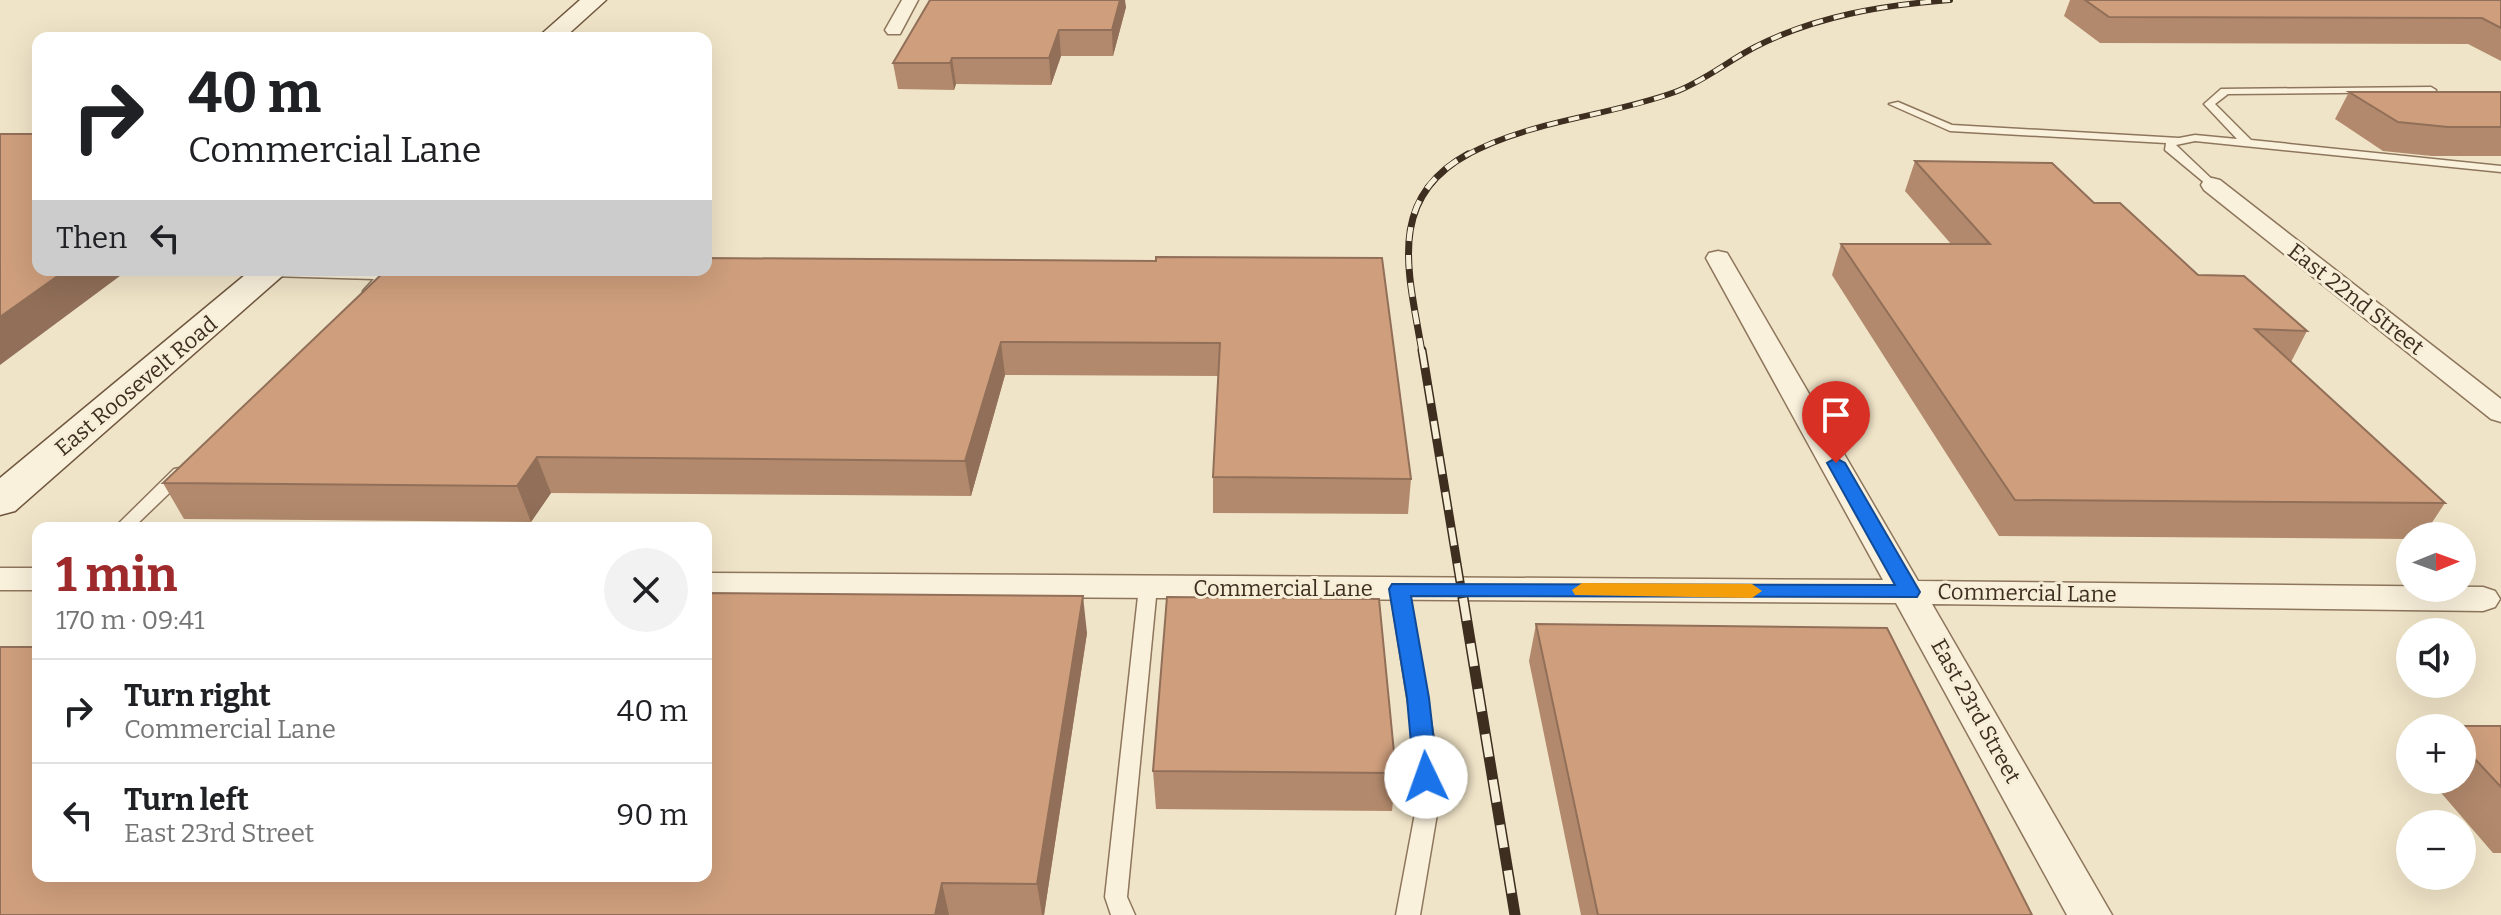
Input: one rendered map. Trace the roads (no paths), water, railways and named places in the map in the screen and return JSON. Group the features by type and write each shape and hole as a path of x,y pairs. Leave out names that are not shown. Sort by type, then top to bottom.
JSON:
{"main road":[{"path":"556,32 594,0"},
{"name":"East Roosevelt Road","path":"0,501 265,276"}],"street":[{"path":"894,30 910,0"},
{"name":"East 22nd Street","path":"2212,185 2501,413"},
{"name":"East 23rd Street","path":"1718,258 1910,592 2090,915"},
{"path":"0,579 32,579"},
{"name":"Commercial Lane","path":"712,584 2483,599"}],"lane":[{"path":"2247,143 2209,104 2225,91 2431,90"},
{"path":"1894,104 1950,128 2175,140 2195,138 2501,169"},
{"path":"2175,140 2169,148 2212,185"},
{"path":"358,302 381,281 379,276"},
{"path":"129,522 190,463"},
{"path":"1123,915 1116,897 1148,587"},
{"path":"1399,589 1425,746 1427,808 1408,915"}],"railway":[{"path":"1465,156 1516,134 1675,92 1755,47 1802,27 1875,9 1950,0"},
{"path":"1422,352 1409,267 1409,241 1414,216 1424,193 1442,172 1465,156"},
{"path":"1422,350 1463,600"},
{"path":"1463,598 1515,915"}]}
